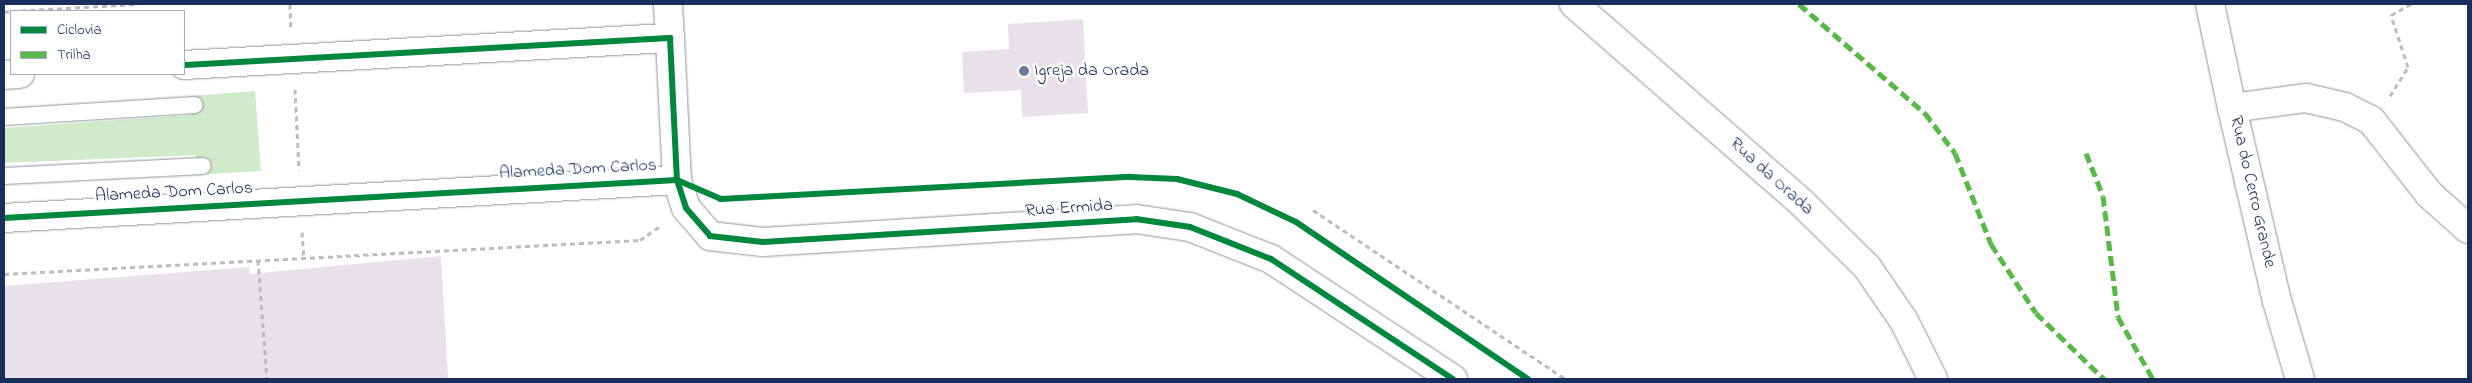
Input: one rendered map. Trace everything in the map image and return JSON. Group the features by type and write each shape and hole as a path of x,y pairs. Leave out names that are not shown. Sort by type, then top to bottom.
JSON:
{"street":[{"name":"Alameda Dom Carlos","path":"4,218 677,180 668,4"},
{"name":"Rua da Orada","path":"1574,4 1802,203 1867,267 1904,321 1933,379"},
{"name":"Rua do Cerro Grande","path":"2210,4 2232,108 2278,301 2300,379"},
{"path":"185,65 670,38"},
{"path":"2232,108 2306,98 2345,107 2373,123 2429,194 2468,229"},
{"name":"Rua Ermida","path":"677,180 686,208 710,236 763,242 1136,219 1190,227 1271,259 1453,379"}],"lane":[{"path":"4,117 195,105"},
{"path":"4,176 203,166"}],"path":[{"path":"30,10 139,4"},
{"path":"290,4 304,258"},
{"path":"2373,123 2408,67 2391,15 2410,4"},
{"path":"4,274 640,240 686,208"},
{"path":"1313,210 1565,379"},
{"path":"258,260 267,379"}],"green space":[{"path":"255,91 261,171 195,175 196,155 4,163 4,128 191,115 190,96"}],"building":[{"name":"Igreja da Orada","path":"1083,19 1088,113 1022,117 1021,90 964,93 962,52 1009,49 1008,24"},
{"path":"441,256 448,379 4,379 4,286 249,267 250,274"}],"marked path":[{"path":"1799,4 1925,113 1955,153 1991,244 2036,313 2104,379"},
{"path":"2086,153 2103,196 2118,317 2153,379"}],"cycle path":[{"path":"185,65 670,38 677,180 686,208 710,236 763,242 1136,219 1190,227 1271,259 1453,379"},
{"path":"4,218 677,180 721,199 1130,177 1177,179 1237,194 1296,222 1528,379"}],"place":[{"name":"Igreja da Orada","path":"1024,71"}]}
